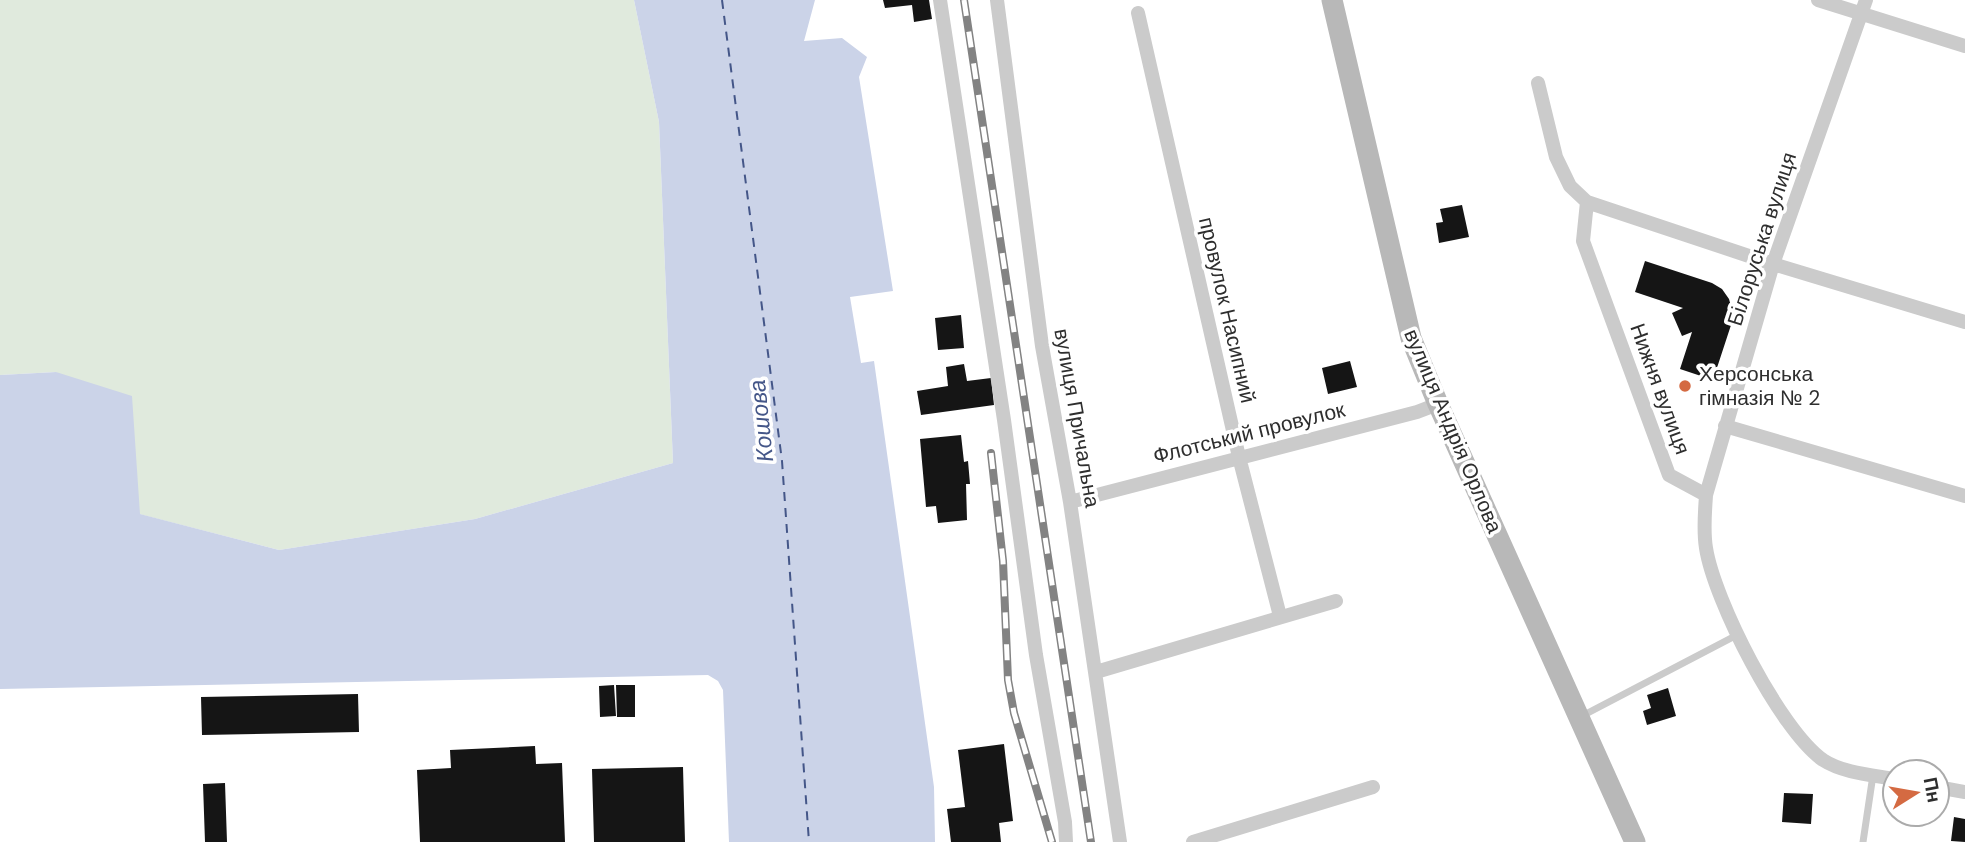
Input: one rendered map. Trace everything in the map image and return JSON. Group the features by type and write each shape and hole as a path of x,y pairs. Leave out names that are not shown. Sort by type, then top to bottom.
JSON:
{"street":[{"path":"940,0 1066,842"},
{"name":"вулиця Причальна","path":"997,0 1042,346 1070,502 1120,842"},
{"name":"вулиця Андрія Орлова","path":"1332,0 1411,338 1438,404 1635,842"},
{"path":"1818,0 1863,7 1965,46"},
{"name":"Білоруська вулиця","path":"1706,495 1773,264 1863,7"},
{"name":"провулок Насипний","path":"1138,13 1239,457 1280,616"},
{"path":"1538,83 1556,157 1570,186 1587,202 1773,264 1965,321"},
{"name":"Нижня вулиця","path":"1587,202 1583,242 1669,475 1706,495"},
{"name":"Флотський провулок","path":"1070,502 1417,412 1438,404"},
{"path":"1725,426 1965,496"},
{"path":"1706,495 1706,549 1717,591 1765,686 1801,739 1825,762 1881,776"},
{"path":"1096,672 1336,601"},
{"path":"1194,842 1373,787"}],"lane":[{"path":"1579,717 1738,634"},
{"path":"1863,842 1873,775"}],"shaded area":[{"path":"0,0 634,0 659,122 673,463 475,519 279,550 139,514 56,372 0,375"}],"water":[{"name":"Кошова","path":"634,0 815,0 804,41 842,38 867,57 859,77 893,291 850,297 861,363 874,361 934,787 935,842 729,842 723,690 718,681 708,675 0,689 0,375 56,372 132,396 140,514 279,550 475,519 673,463 659,122"}],"building":[{"path":"883,0 929,0 932,19 914,22 912,5 885,8"},
{"path":"1462,205 1469,237 1439,243 1436,223 1443,222 1440,209"},
{"path":"1645,261 1712,283 1722,289 1729,299 1732,322 1713,380 1680,369 1692,332 1682,336 1672,313 1683,308 1635,292"},
{"path":"961,315 964,348 938,350 935,318"},
{"path":"1350,361 1357,387 1328,394 1322,368"},
{"path":"964,364 967,381 991,378 994,405 921,415 917,391 948,386 946,367"},
{"path":"961,435 964,462 968,461 970,484 966,484 967,520 938,523 936,506 926,507 920,439"},
{"path":"614,685 616,716 600,717 599,686"},
{"path":"616,685 635,685 635,717 617,717"},
{"path":"1668,688 1676,716 1647,725 1643,711 1651,708 1647,695"},
{"path":"358,694 359,732 202,735 201,697"},
{"path":"1004,744 1013,821 999,823 1001,842 951,842 947,809 965,807 958,750"},
{"path":"535,746 536,764 562,763 565,842 420,842 417,770 451,768 450,750"},
{"path":"683,767 685,842 594,842 592,769"},
{"path":"225,783 227,842 205,842 203,784"},
{"path":"1784,793 1813,794 1811,824 1782,822"},
{"path":"1954,817 1965,819 1965,842 1951,841"}],"ferry route":[{"path":"722,0 782,461 809,842"}],"railway":[{"path":"964,0 1091,842"},
{"path":"991,453 1003,561 1008,680 1014,713 1052,842"}],"place":[{"name":"Херсонська гімназія № 2","path":"1685,386"}]}
